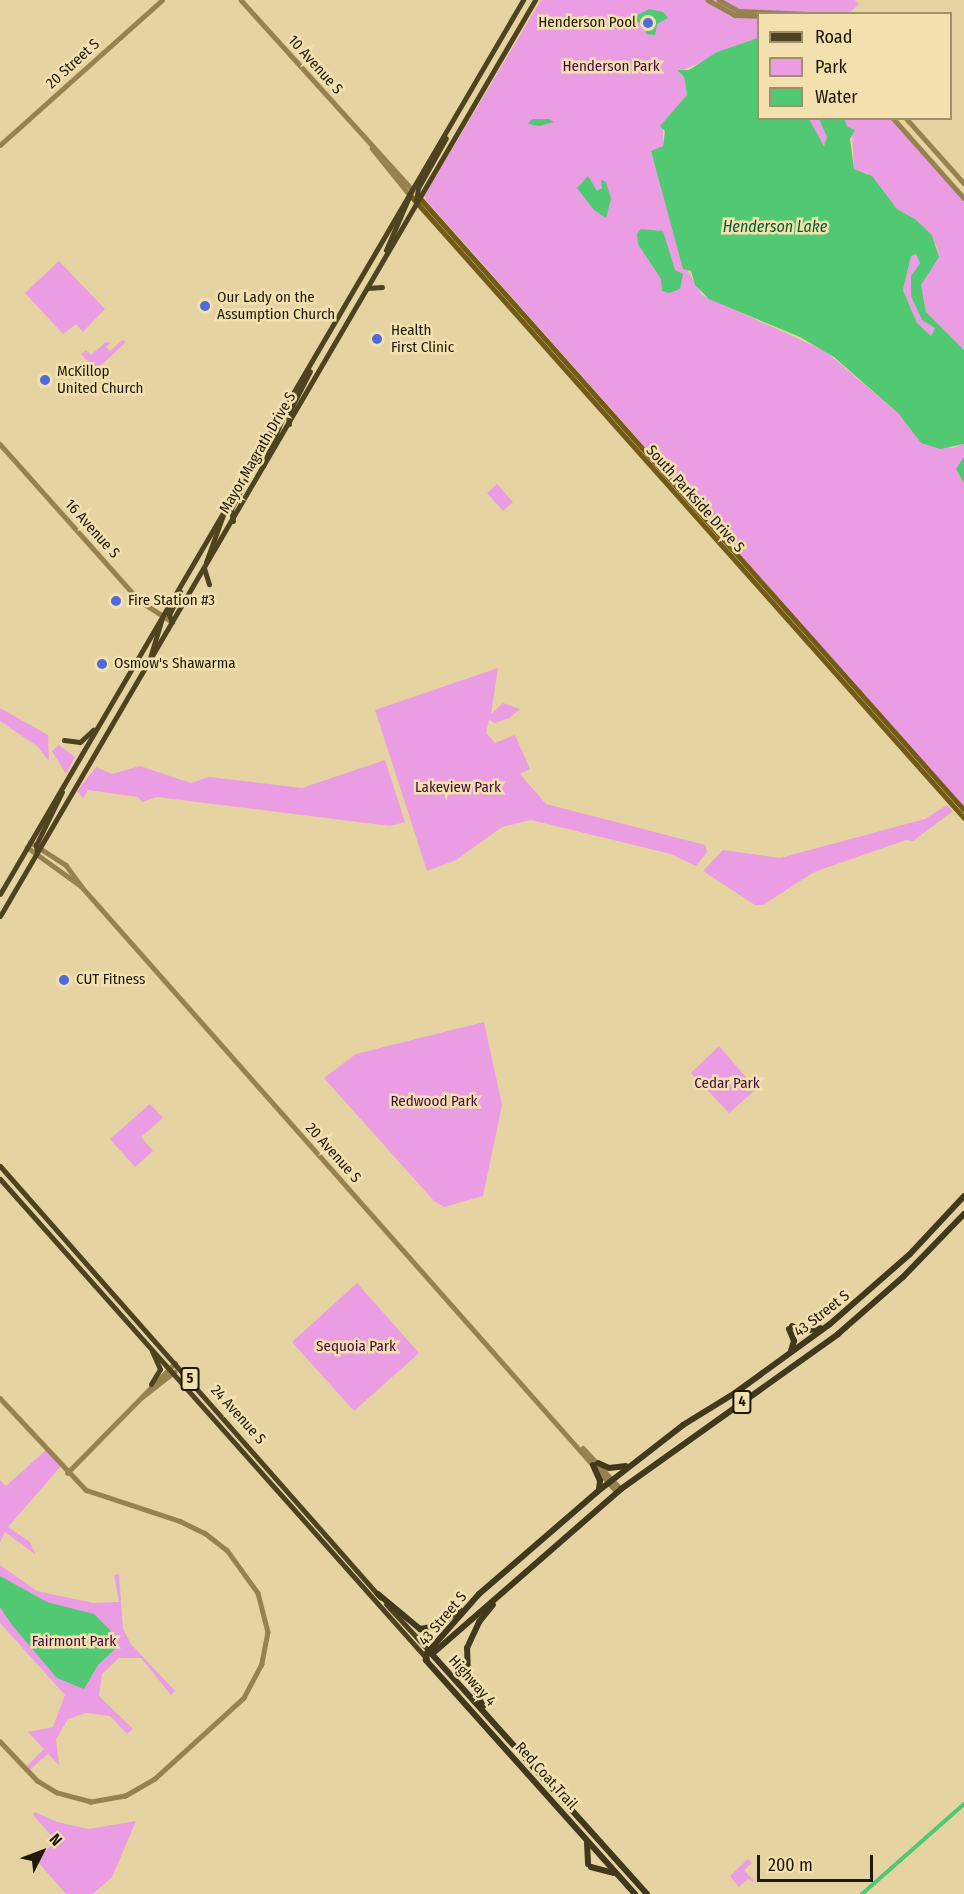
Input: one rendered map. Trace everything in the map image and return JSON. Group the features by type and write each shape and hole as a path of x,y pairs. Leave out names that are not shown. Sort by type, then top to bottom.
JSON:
{"highway":[{"name":"43 Street S","path":"426,1660 430,1652 479,1594 597,1492 682,1425 786,1358 830,1324 903,1261 964,1196"},
{"name":"43 Street S","path":"430,1652 619,1490 838,1334 903,1277 964,1214"},
{"path":"786,1358 794,1345 791,1327 808,1332 830,1324"},
{"path":"596,1464 609,1468 632,1464"},
{"path":"596,1464 600,1481 597,1492"},
{"path":"495,1724 471,1685 467,1648 479,1622 516,1580 512,1566"},
{"path":"378,1594 414,1627 427,1630 443,1623 479,1594"},
{"name":"Highway 4","path":"430,1652 495,1724"},
{"name":"Highway 4","path":"426,1660 439,1674"},
{"name":"Red Coat Trail","path":"439,1674 635,1894"},
{"name":"Red Coat Trail","path":"495,1724 647,1894"},
{"path":"584,1838 590,1852 590,1865 604,1868 622,1880"}],"main road":[{"name":"Mayor Magrath Drive S","path":"0,894 34,847 233,521 385,258 450,123 523,0"},
{"name":"Mayor Magrath Drive S","path":"0,916 65,782 320,346 535,0"},
{"name":"South Parkside Drive S","path":"414,196 964,810"},
{"name":"South Parkside Drive S","path":"414,196 964,818"},
{"path":"368,288 382,287 375,275"},
{"path":"289,424 288,414 320,346"},
{"path":"262,470 285,419 284,410"},
{"path":"233,521 231,509 252,465"},
{"path":"195,583 209,584 205,567 208,552 224,521 222,514"},
{"path":"172,622 169,615 183,581"},
{"path":"150,659 162,617"},
{"path":"64,740 80,742 99,725"},
{"name":"24 Avenue S","path":"0,1166 430,1652"},
{"name":"24 Avenue S","path":"0,1179 172,1370 426,1660"},
{"path":"147,1342 160,1369 151,1384"}],"street":[{"name":"20 Street S","path":"0,145 162,0"},
{"name":"10 Avenue S","path":"241,0 414,196"},
{"path":"708,0 735,15 757,16"},
{"path":"719,0 740,11 762,12"},
{"path":"895,120 964,198"},
{"path":"908,120 964,183"},
{"name":"16 Avenue S","path":"0,444 140,601 172,622"},
{"name":"20 Avenue S","path":"34,847 81,886 619,1490"},
{"path":"67,1473 177,1365"},
{"path":"142,1397 151,1384 172,1370"},
{"path":"0,1398 67,1473 95,1495 180,1521 205,1533 227,1550 258,1593 265,1612 268,1632 262,1664 244,1698 148,1785 118,1798 85,1801 57,1793 37,1781 0,1742"}],"green space":[{"name":"Henderson Park","path":"541,0 855,0 859,4 850,12 757,12 757,39 678,72 684,77 687,95 663,129 663,146 651,152 688,271 702,295 825,351 899,414 921,443 953,448 964,444 964,807 426,200 425,195"},
{"path":"809,120 820,120 827,133 826,145 819,143"},
{"path":"845,120 894,120 964,198 964,350 926,312 921,285 938,251 932,235 915,219 897,209 867,173 854,169 852,133"},
{"path":"916,254 920,263 911,276 911,296 935,328 931,336 917,323 903,290 911,256"},
{"path":"59,261 105,309 83,332 76,324 63,334 25,293"},
{"path":"122,340 126,342 96,370 81,354 86,350 91,355 106,342 111,343 106,347 110,351"},
{"path":"497,484 513,502 503,511 487,493"},
{"name":"Lakeview Park","path":"498,668 491,714 503,703 520,709 509,718 495,723 489,720 486,733 495,743 515,735 530,769 520,774 546,804 705,845 707,852 696,866 671,854 531,820 502,827 456,860 427,871 375,710"},
{"path":"0,708 48,735 49,761 37,746 0,721"},
{"path":"59,745 75,757 66,774 52,751"},
{"path":"385,760 405,822 390,826 157,797 142,802 138,797 88,790 83,798 77,791 96,767 112,774 140,766 191,783 209,777 302,788"},
{"path":"947,805 953,811 913,841 906,840 814,872 763,905 755,905 703,871 723,850 780,858 925,819"},
{"name":"Redwood Park","path":"484,1022 502,1105 483,1196 444,1207 434,1201 324,1078 356,1054"},
{"name":"Cedar Park","path":"719,1046 756,1089 729,1113 691,1073"},
{"path":"150,1104 163,1118 141,1137 153,1151 135,1167 110,1139"},
{"name":"Sequoia Park","path":"357,1283 419,1353 354,1411 292,1342"},
{"path":"46,1450 61,1466 8,1527 30,1542 36,1555 5,1532 0,1542 0,1480 6,1486"},
{"name":"Fairmont Park","path":"0,1565 37,1591 93,1603 119,1602 114,1575 119,1574 123,1629 131,1644 175,1691 171,1695 141,1658 119,1658 102,1674 99,1696 133,1729 127,1734 110,1716 86,1713 68,1719 56,1739 59,1765 48,1754 27,1772 24,1769 44,1749 28,1732 53,1727 65,1695 0,1623"},
{"path":"35,1812 57,1822 89,1829 136,1821 112,1877 93,1894 66,1894 36,1860 56,1841 33,1815"},
{"path":"748,1859 752,1863 744,1870 756,1883 748,1879 739,1887 730,1876"}],"water":[{"name":"Henderson Pool","path":"649,9 663,12 668,18 657,24 655,35 646,34 645,25 636,21 638,15"},
{"name":"Henderson Lake","path":"757,38 757,120 810,120 824,146 827,137 819,120 844,120 848,127 855,130 850,139 854,169 872,176 897,209 915,219 932,235 939,257 921,285 926,312 964,350 964,444 940,449 921,443 899,414 834,357 800,337 709,299 695,285 691,271 683,269 651,151 663,146 665,131 660,126 687,95 684,77 677,70 689,70 717,52","holes":["916,254 920,263 911,276 911,296 922,320 935,328 931,336 917,323 903,290 911,256"]},
{"path":"532,119 549,119 554,122 540,126 528,124"},
{"path":"588,176 597,191 602,188 601,180 606,182 611,199 606,218 594,210 577,188"},
{"path":"641,229 663,231 675,270 683,274 680,289 669,293 662,291 661,279 638,244 637,234"},
{"path":"964,457 964,483 956,469"},
{"path":"0,1576 47,1602 94,1614 110,1630 115,1649 98,1665 84,1689 57,1678 12,1625 0,1607"}],"waterway":[{"path":"862,1894 964,1804"}],"place":[{"name":"Henderson Pool","path":"648,23"},
{"name":"Our Lady on the Assumption Church","path":"205,306"},
{"name":"Health First Clinic","path":"377,339"},
{"name":"McKillop United Church","path":"45,380"},
{"name":"Fire Station #3","path":"116,601"},
{"name":"Osmow's Shawarma","path":"102,664"},
{"name":"CUT Fitness","path":"64,980"}]}
